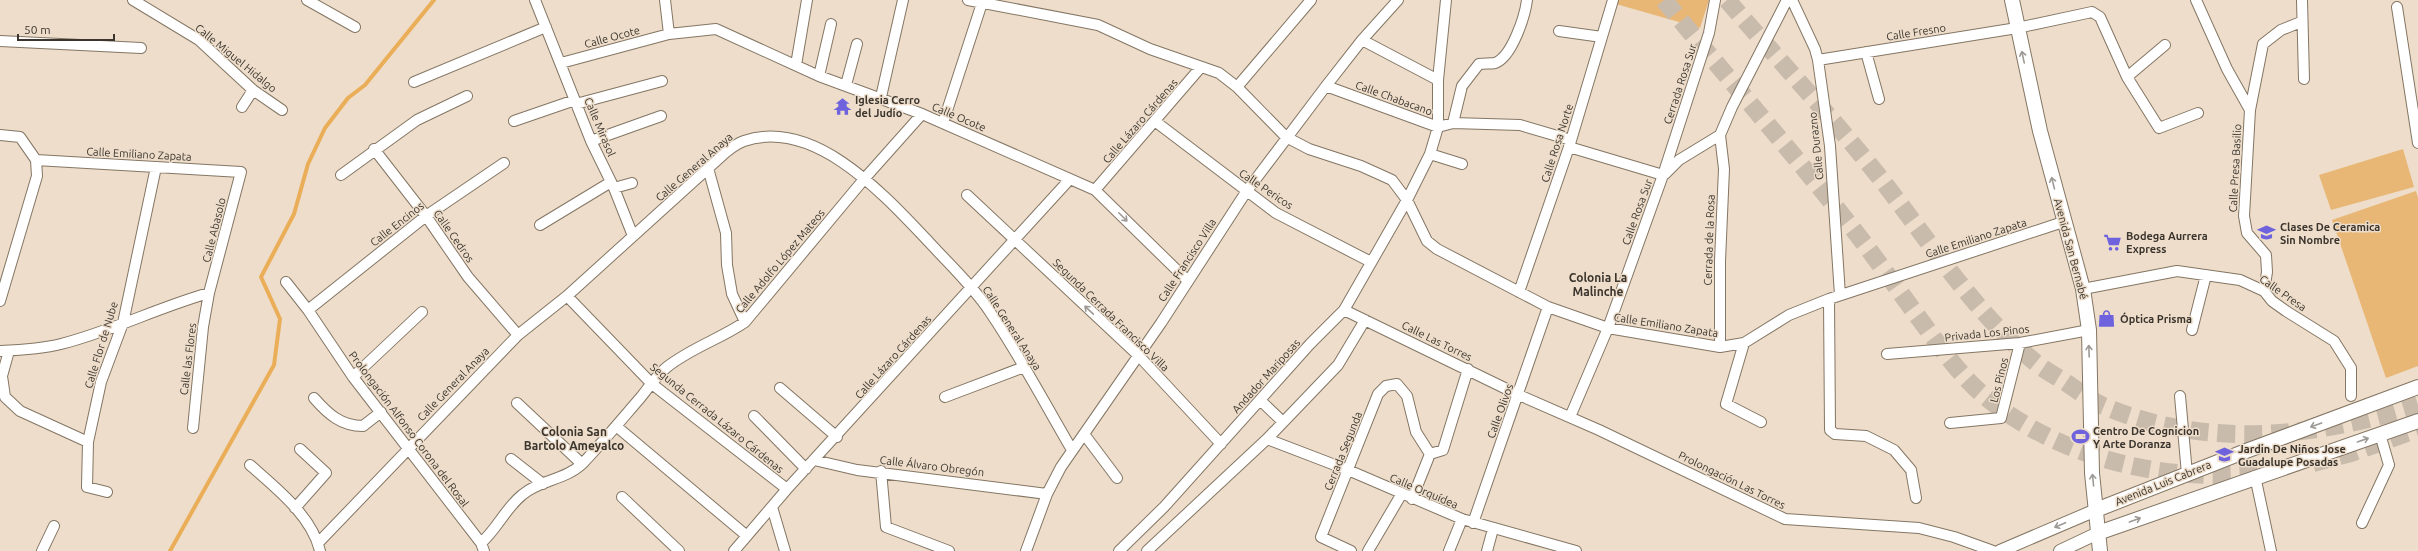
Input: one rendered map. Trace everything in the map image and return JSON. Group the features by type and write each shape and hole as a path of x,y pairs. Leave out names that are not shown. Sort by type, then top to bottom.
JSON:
{"main road":[{"name":"Avenida San Bernabé","path":"2012,0 2017,28 2063,222 2083,289 2089,330 2092,474 2100,551"},
{"name":"Avenida Luis Cabrera","path":"2096,510 2418,387"},
{"path":"2098,533 2255,476 2418,421"}],"street":[{"name":"Calle Miguel Hidalgo","path":"133,0 199,40 253,90 282,110"},
{"path":"307,0 323,5 355,27"},
{"name":"Calle Mirasol","path":"535,0 591,141 612,185 633,236"},
{"path":"664,0 669,34"},
{"path":"796,65 807,0"},
{"path":"880,97 903,0"},
{"name":"Calle Emiliano Zapata","path":"968,0 1098,25 1150,49 1219,73 1237,87 1286,137 1308,149 1384,174 1400,188 1427,241 1437,249 1548,307 1608,328 1720,346 1744,343 1789,315 1829,299 2063,222"},
{"path":"1237,87 1311,0"},
{"name":"Calle Francisco Villa","path":"1026,551 1047,494 1072,450 1138,355 1246,192 1286,137 1362,40 1398,0"},
{"name":"Andador Mariposas","path":"1119,551 1164,507 1260,400 1344,310 1407,200 1430,154 1438,127 1438,80 1446,0"},
{"path":"1452,123 1462,86 1479,64 1496,62 1510,50 1525,12 1527,0"},
{"name":"Calle Rosa Norte","path":"1519,292 1570,144 1613,0"},
{"name":"Cerrada Rosa Sur","path":"1663,175 1710,33 1715,0"},
{"path":"1720,134 1735,100 1787,0"},
{"name":"Calle Durazno","path":"1792,0 1815,49 1818,60 1830,146 1840,295"},
{"name":"Calle Presa Basilio","path":"2197,0 2227,69 2250,110"},
{"path":"2302,0 2301,22 2304,79"},
{"path":"942,123 982,3"},
{"path":"2397,7 2418,143"},
{"name":"Calle Fresno","path":"1818,60 2017,28 2088,12 2096,13 2100,17 2127,77"},
{"name":"Calle Presa Basilio","path":"2264,291 2267,272 2266,255 2247,233 2244,216 2250,110 2263,44 2281,30 2301,22"},
{"path":"819,76 830,24"},
{"path":"414,82 546,27"},
{"name":"Calle Ocote","path":"561,63 669,34 716,29 819,76 880,97 922,114 1096,190 1187,280"},
{"path":"1559,31 1602,37"},
{"path":"1362,40 1438,80"},
{"path":"0,41 141,48"},
{"path":"846,85 857,44"},
{"path":"2165,45 2127,77 2159,128 2198,113"},
{"path":"1866,52 1879,99"},
{"name":"Calle Lázaro Cárdenas","path":"1096,190 1156,122 1201,67"},
{"path":"514,121 576,102 662,81"},
{"name":"Calle Chabacano","path":"1326,86 1438,127 1452,123 1520,125 1570,144 1663,175"},
{"path":"242,106 253,90"},
{"path":"341,175 374,149 417,120 467,96"},
{"name":"Calle Adolfo López Mateos","path":"483,547 509,508 522,495 543,484 562,477 582,464 666,368 698,347 730,332 745,322 865,178 922,114"},
{"path":"591,141 661,116"},
{"name":"Calle Pericos","path":"1156,122 1246,192 1276,213 1372,262"},
{"name":"Calle Rosa Sur","path":"1570,417 1608,328 1663,175 1679,160 1720,134"},
{"name":"Cerrada de la Rosa","path":"1720,134 1724,169 1720,261 1720,346"},
{"path":"0,135 20,137 36,160 37,176 0,301"},
{"name":"Calle General Anaya","path":"319,547 408,448 518,335 567,296 708,168 742,141 765,136 797,140 820,149 865,178 884,195 971,288 990,311 1072,450"},
{"name":"Calle Cedros","path":"374,149 426,216 468,277 518,335"},
{"path":"1430,154 1462,164"},
{"name":"Calle Emiliano Zapata","path":"36,160 241,172"},
{"name":"Calle Encinos","path":"308,310 426,216 504,163"},
{"name":"Calle Flor de Nube","path":"107,492 87,487 88,442 101,382 123,323 156,167"},
{"path":"708,168 726,233 727,265 732,294 745,322"},
{"name":"Calle Abasolo","path":"210,293 241,172"},
{"name":"Calle Lázaro Cárdenas","path":"734,551 787,489 837,437 1070,179"},
{"path":"540,225 612,185 632,183"},
{"name":"Segunda Cerrada Francisco Villa","path":"967,195 1138,355 1221,444"},
{"name":"Calle Presa","path":"2083,289 2177,271 2240,280 2264,291 2272,301 2330,338 2340,348 2351,368 2351,396"},
{"path":"2192,330 2206,275"},
{"name":"Prolongación Alfonso Corona del Rosal","path":"286,282 308,310 353,377 483,547"},
{"path":"88,442 20,411 5,397 2,376 4,351 34,350 62,344 175,303 210,293"},
{"name":"Calle las Flores","path":"192,428 203,327 210,293"},
{"name":"Segunda Cerrada Lázaro Cárdenas","path":"567,296 652,384 787,489"},
{"path":"1829,299 1830,430 1836,434 1866,436 1894,450 1911,470 1916,498"},
{"name":"Calle Olivos","path":"1473,523 1519,395 1548,307"},
{"name":"Calle Las Torres","path":"1344,310 1519,395"},
{"path":"353,377 422,312"},
{"path":"1147,551 1267,439 1338,365 1365,320"},
{"name":"Privada Los Pinos","path":"1887,354 2020,343 2089,330"},
{"path":"1744,343 1726,404 1761,422"},
{"name":"Los Pinos","path":"1950,423 2001,418 2020,343"},
{"path":"946,397 1024,367"},
{"path":"1412,499 1430,454 1443,450 1468,369"},
{"name":"Cerrada Segunda","path":"1351,551 1321,537 1378,394 1386,386 1397,384 1407,396 1416,432 1430,454"},
{"path":"780,388 837,437"},
{"name":"Prolongación Las Torres","path":"1519,395 1570,417 1785,519 1919,528 1954,537 1993,551"},
{"path":"2180,396 2187,474"},
{"path":"314,398 324,410 340,422 352,426 363,426 381,412"},
{"path":"1260,400 1283,422"},
{"path":"517,403 582,464"},
{"path":"754,416 806,469"},
{"path":"616,426 747,536"},
{"path":"1084,434 1117,478"},
{"path":"2362,523 2389,465 2380,434"},
{"name":"Calle Orquídea","path":"1267,439 1348,470 1401,495 1462,520 1576,551"},
{"path":"295,508 326,473 300,449"},
{"path":"511,459 543,484"},
{"name":"Calle Álvaro Obregón","path":"814,460 857,470 881,471 1047,494"},
{"path":"250,465 295,508 319,547"},
{"path":"881,471 886,527 949,551"},
{"path":"2255,476 2271,551"},
{"path":"1368,551 1401,495"},
{"path":"622,497 679,551"},
{"path":"772,507 784,551"},
{"name":"Avenida Luis Cabrera","path":"2000,551 2096,510"},
{"path":"1449,551 1462,520"},
{"path":"42,551 54,526"},
{"path":"1487,551 1493,529"},
{"path":"2060,551 2098,533"}],"shaded area":[{"path":"1618,0 1709,0 1700,28 1616,4"},
{"path":"2403,149 2414,187 2331,210 2319,175"},
{"path":"2416,191 2418,198 2418,366 2386,378 2332,220"}],"waterway":[{"path":"170,551 274,365 280,319 261,277 294,214 308,164 325,128 348,98 365,85 434,0"}],"tunnel":[{"path":"1664,0 1826,196 1869,250 1946,354 1982,394 2012,417 2045,436 2081,451 2118,462 2156,470 2194,474 2233,475 2270,471"},
{"path":"1727,0 1859,152 1896,198 1951,273 1991,320 2013,343 2039,366 2093,401 2142,420 2181,429 2221,433 2260,434 2300,431 2339,425 2418,405"},
{"path":"2313,463 2351,453 2418,429"}],"place":[{"name":"Iglesia Cerro del Judío","path":"842,106"},
{"name":"Clases De Ceramica Sin Nombre","path":"2267,233"},
{"name":"Bodega Aurrera Express","path":"2113,242"},
{"name":"Óptica Prisma","path":"2107,319"},
{"name":"Centro De Cognicion Y Arte Doranza","path":"2080,437"},
{"name":"Jardin De Niños Jose Guadalupe Posadas","path":"2225,455"}],"district":[{"name":"Colonia La Malinche","path":"1598,285"},
{"name":"Colonia San Bartolo Ameyalco","path":"574,439"}]}
